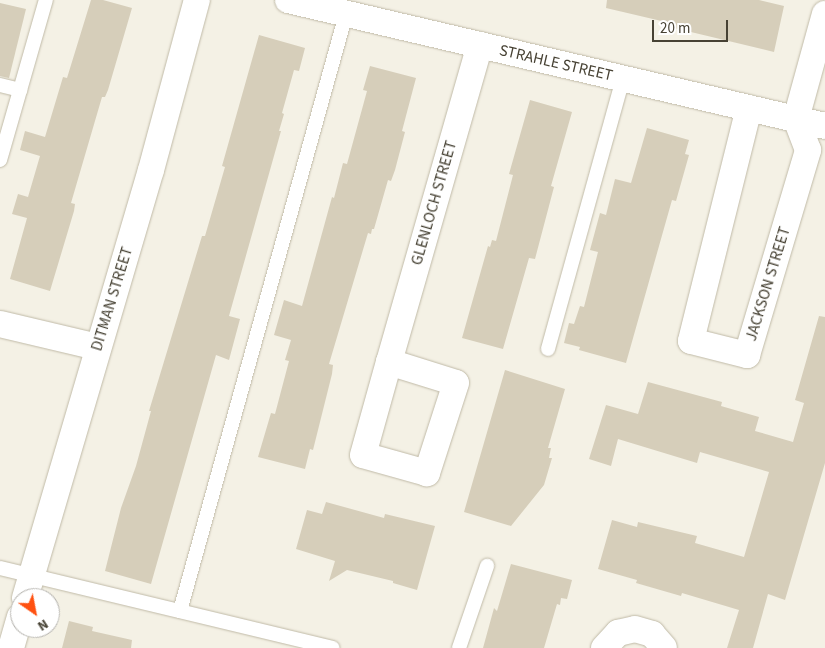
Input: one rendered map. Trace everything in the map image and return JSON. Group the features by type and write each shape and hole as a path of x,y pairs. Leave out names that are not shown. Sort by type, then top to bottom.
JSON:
{"street":[{"name":"DITMAN STREET","path":"29,587 97,347 151,170 198,0"},
{"name":"STRAHLE STREET","path":"288,0 825,126"},
{"path":"796,119 825,14"},
{"name":"GLENLOCH STREET","path":"389,362 480,45"},
{"name":"JACKSON STREET","path":"749,108 691,341 747,355 808,150 796,119"},
{"path":"0,324 97,347"},
{"path":"604,648 618,634 635,628 652,634 664,648"}],"lane":[{"path":"0,160 46,0"},
{"path":"180,611 346,14"},
{"path":"548,349 624,78"},
{"path":"0,85 20,90"},
{"path":"459,648 486,566"},
{"path":"0,568 29,587 180,611 333,648"}],"building":[{"path":"91,0 103,0 132,8 108,90 105,97 102,97 71,203 75,204 74,211 50,291 10,279 27,218 12,214 18,194 28,197 40,156 20,150 25,131 45,137 63,77 67,78"},
{"path":"607,0 759,0 784,6 774,52 670,27 670,23 606,8"},
{"path":"0,3 26,9 9,78 0,76"},
{"path":"259,35 305,48 299,71 294,70 282,113 284,114 279,131 281,131 229,316 240,319 229,360 216,355 151,584 105,571 121,508 136,466 151,411 149,411 225,167 222,166"},
{"path":"370,66 416,78 402,131 405,132 395,170 391,181 388,180 374,229 372,229 371,234 368,233 329,364 333,365 332,374 313,450 310,449 305,469 258,457 271,413 275,414 289,361 285,360 291,340 274,335 284,300 302,306 332,197 334,198 343,163 347,164 367,91 363,90"},
{"path":"530,100 572,112 551,186 554,187 535,259 529,258 503,349 462,338 488,246 490,247 492,240 496,241 513,175 509,174"},
{"path":"647,128 689,140 685,154 689,155 676,201 672,200 626,363 579,350 580,347 564,343 569,323 574,324 580,306 584,307 598,252 590,250 600,213 606,215 615,179 631,183"},
{"path":"819,316 825,317 825,463 785,600 768,594 753,648 727,648 739,610 682,593 681,596 636,583 637,580 598,569 612,520 637,527 638,522 697,536 695,543 744,557 769,472 700,452 697,463 618,439 611,466 589,459 606,405 638,414 648,382 722,402 721,406 759,417 755,431 793,442 804,403 795,400"},
{"path":"505,370 565,389 548,448 551,448 549,458 552,458 544,485 511,526 464,512"},
{"path":"326,502 384,518 385,514 435,526 417,590 393,583 393,581 347,570 329,581 335,561 296,549 307,510 322,514"},
{"path":"511,564 572,580 567,599 561,598 560,605 557,604 544,648 483,648 494,608 497,611"},
{"path":"69,621 93,627 92,631 132,640 131,648 62,648"}]}
